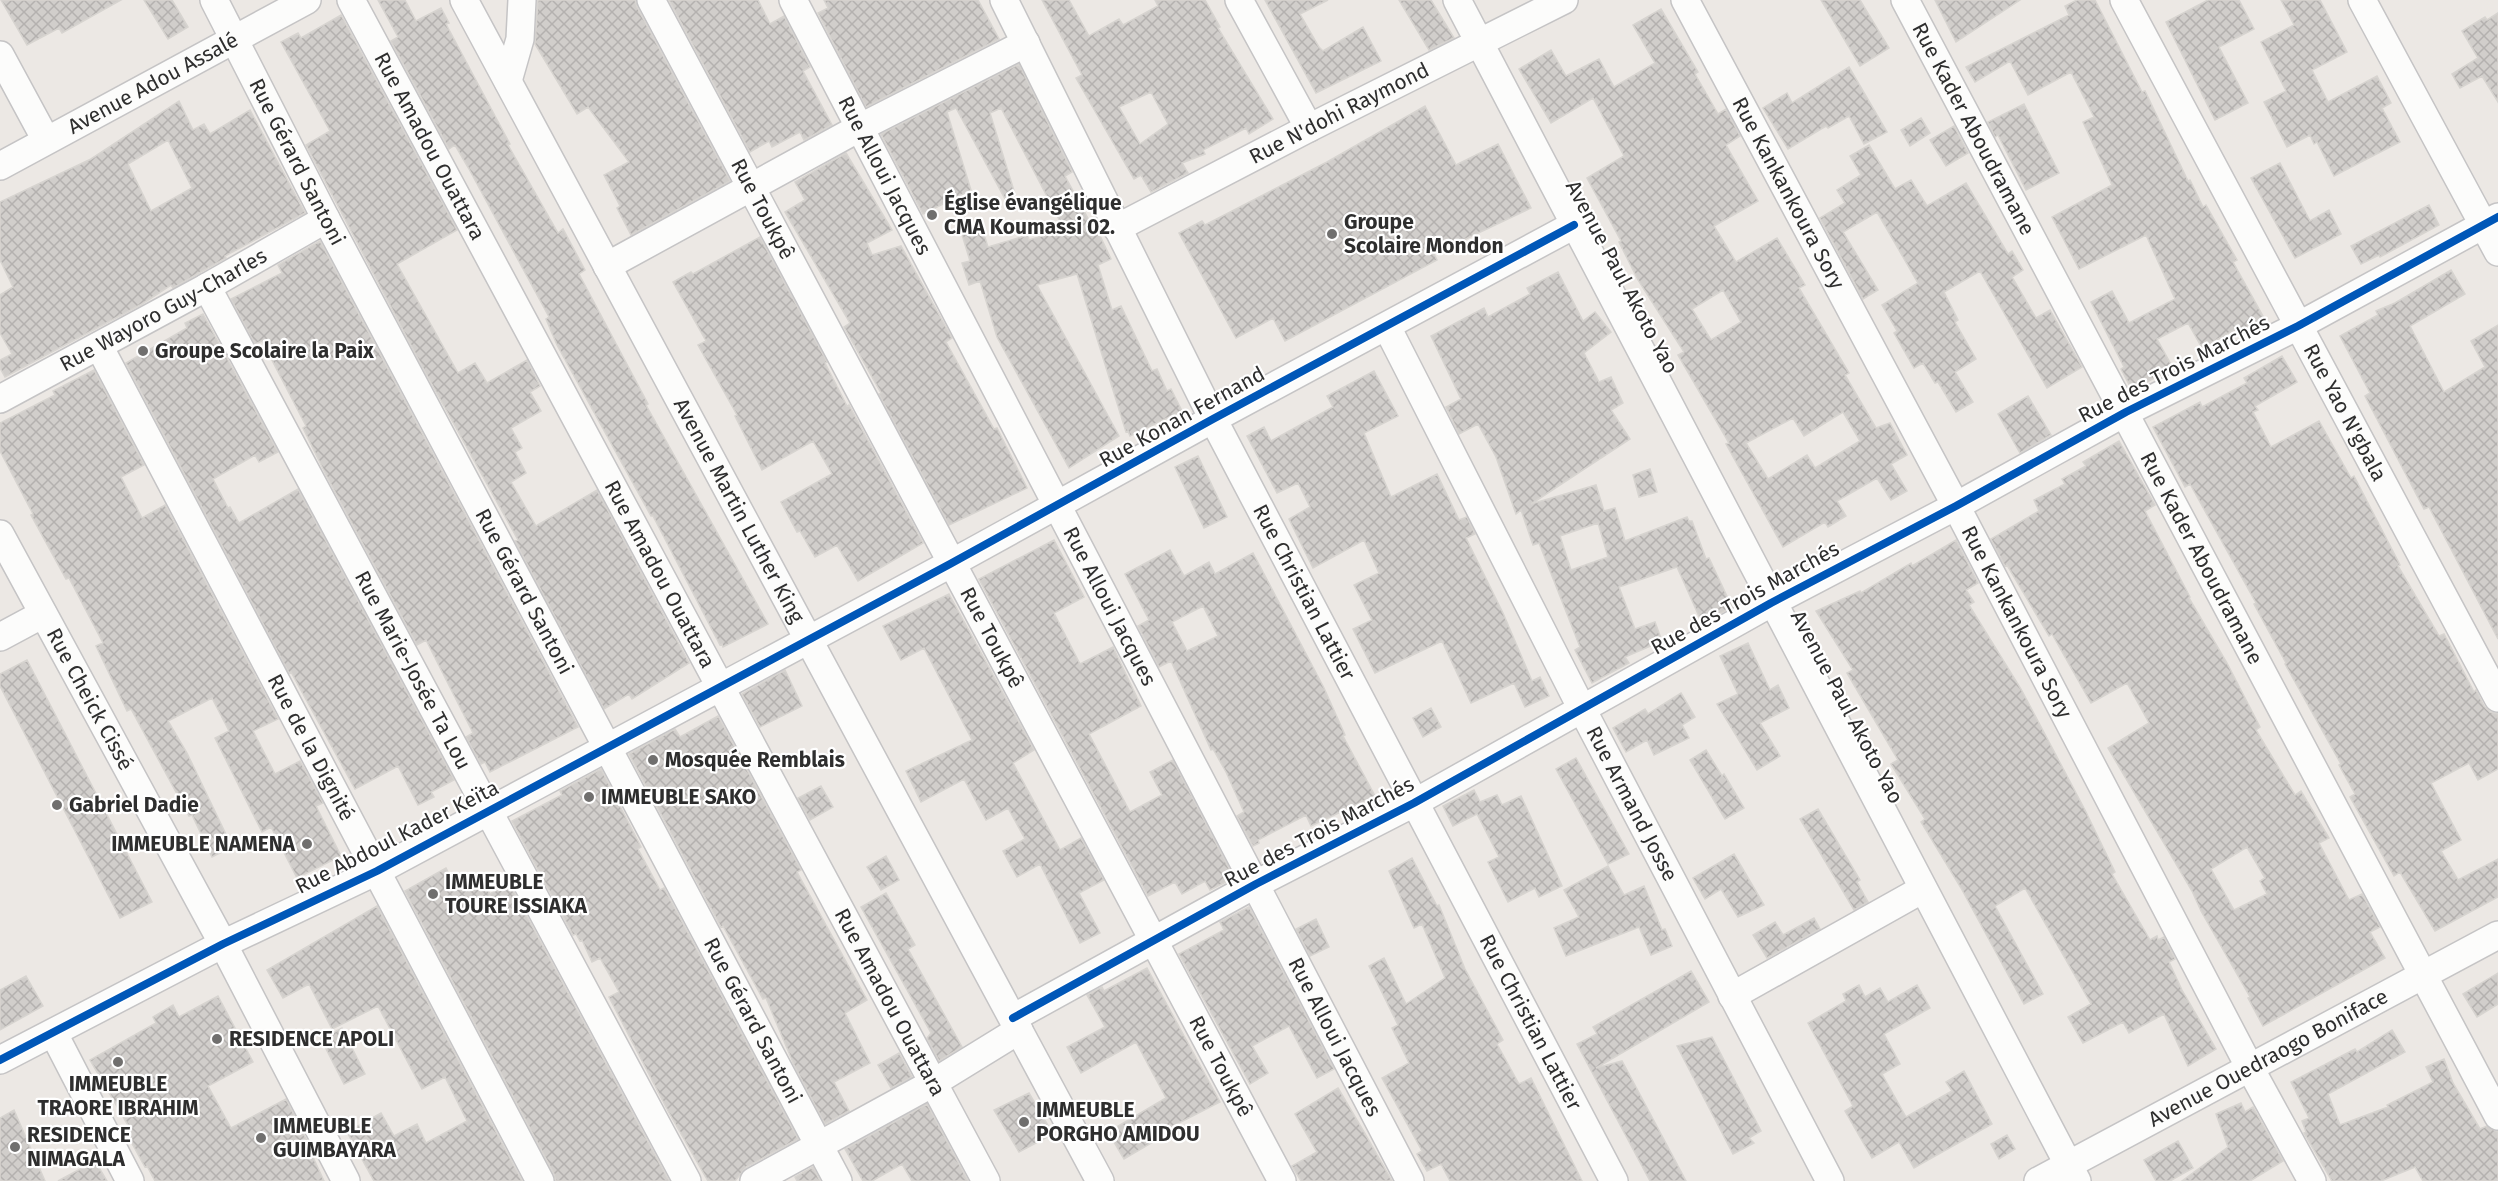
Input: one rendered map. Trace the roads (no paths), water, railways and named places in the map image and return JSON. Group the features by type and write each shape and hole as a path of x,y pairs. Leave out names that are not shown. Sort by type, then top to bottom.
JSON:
{"street":[{"name":"Rue Gérard Santoni","path":"214,0 326,219 838,1181"},
{"name":"Avenue Adou Assalé","path":"0,166 307,0"},
{"name":"Rue Amadou Ouattara","path":"351,0 986,1181"},
{"name":"Avenue Martin Luther King","path":"464,0 1100,1181"},
{"path":"508,81 520,39 522,0"},
{"name":"Rue Toukpê","path":"651,0 749,188 1282,1181"},
{"name":"Rue Alloui Jacques","path":"793,0 1410,1181"},
{"name":"Rue Christian Lattier","path":"1004,0 1213,419 1614,1181"},
{"path":"1239,0 1309,128"},
{"name":"Avenue Paul Akoto Yao","path":"1457,0 2073,1173"},
{"name":"Rue N'dohi Raymond","path":"1117,228 1309,128 1564,0"},
{"name":"Rue Kankankoura Sory","path":"1685,0 1956,506 2250,1068 2312,1181"},
{"name":"Rue Kader Aboudramane","path":"1905,0 2126,412 2498,1116"},
{"name":"Rue Yao N'gbala","path":"2124,0 2498,698"},
{"path":"2362,0 2491,221 2498,252"},
{"path":"607,266 859,128 1026,43"},
{"path":"0,56 46,140"},
{"name":"Rue Wayoro Guy-Charles","path":"0,399 207,287 326,219"},
{"name":"Rue des Trois Marchés","path":"754,1181 933,1083 1016,1024 1154,941 1256,884 1414,802 1772,603 1956,506 2126,412 2298,326 2491,221"},
{"name":"Rue Konan Fernand","path":"807,640 1574,225"},
{"name":"Rue Marie-Josée Ta Lou","path":"207,287 687,1181"},
{"name":"Rue Armand Josse","path":"1387,327 1582,709 1830,1181"},
{"name":"Rue de la Dignité","path":"99,346 540,1181"},
{"name":"Rue Cheick Cissé","path":"0,534 223,944 346,1181"},
{"path":"0,637 43,614"},
{"name":"Rue Abdoul Kader Keïta","path":"0,1060 54,1034 223,944 376,871 807,640"},
{"path":"1732,996 1923,889"},
{"name":"Avenue Ouedraogo Boniface","path":"2038,1181 2073,1173 2250,1068 2498,935"},
{"path":"54,1034 130,1181"}],"place":[{"name":"Église évangélique CMA Koumassi 02.","path":"932,215"},
{"name":"Groupe Scolaire Mondon","path":"1332,234"},
{"name":"Groupe Scolaire la Paix","path":"143,351"},
{"name":"Mosquée Remblais","path":"653,760"},
{"name":"IMMEUBLE SAKO","path":"589,797"},
{"name":"Gabriel Dadie","path":"57,805"},
{"name":"IMMEUBLE NAMENA","path":"307,844"},
{"name":"IMMEUBLE TOURE ISSIAKA","path":"433,894"},
{"name":"RESIDENCE APOLI","path":"217,1039"},
{"name":"IMMEUBLE TRAORE IBRAHIM","path":"118,1062"},
{"name":"IMMEUBLE PORGHO AMIDOU","path":"1024,1122"},
{"name":"IMMEUBLE GUIMBAYARA","path":"261,1138"},
{"name":"RESIDENCE NIMAGALA","path":"15,1147"}]}
